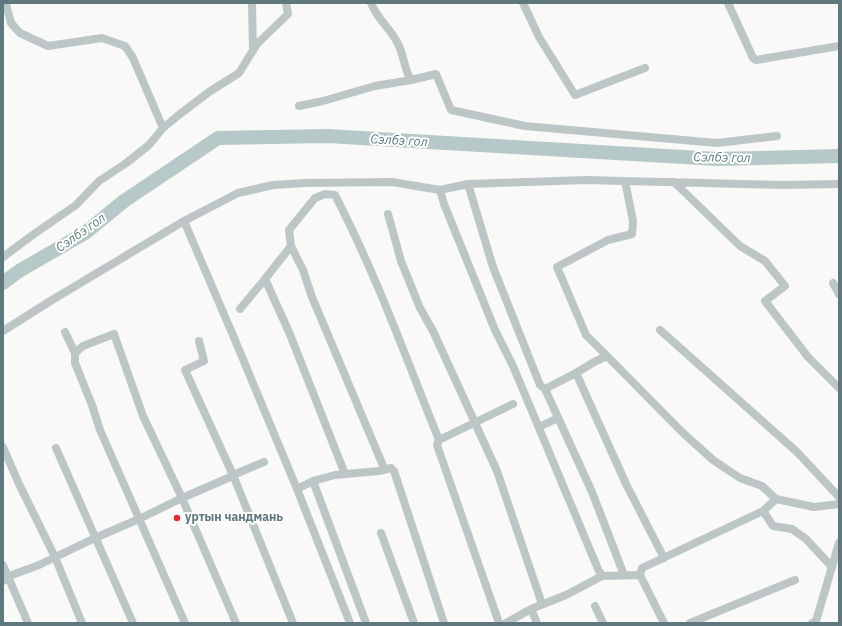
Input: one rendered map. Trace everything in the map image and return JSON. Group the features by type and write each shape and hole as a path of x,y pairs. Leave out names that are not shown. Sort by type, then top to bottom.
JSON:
{"street":[{"path":"252,3 253,51"},
{"path":"3,257 76,205 99,181 125,164 149,145 163,128 210,92 239,73 258,44 288,14 286,3"},
{"path":"371,3 374,12 389,29 399,45 411,80"},
{"path":"523,3 540,37 575,95 644,68"},
{"path":"728,3 753,58 756,60 839,46"},
{"path":"5,5 11,23 20,33 48,46 102,38 126,46 133,58 163,128"},
{"path":"299,106 323,101 375,86 403,82 436,74 451,110 525,126 717,143 777,136"},
{"path":"3,331 184,221 238,193 273,185 392,182 440,190 468,184 586,180 782,185 839,184"},
{"path":"625,181 633,221 632,234 608,240 557,267 586,335 682,432 713,460 740,478 762,486 776,499 814,507 839,504"},
{"path":"674,182 740,246 765,262 785,286 765,301 808,357 839,388"},
{"path":"468,184 493,267 540,386 545,389 592,492 624,575"},
{"path":"440,190 444,204 495,330 513,366 602,576"},
{"path":"384,468 312,297 303,270 291,246 289,230 315,198 325,194 334,195 347,219 377,286 439,440 437,445 499,623"},
{"path":"388,214 401,261 420,308 433,331 497,471 542,604"},
{"path":"184,221 297,490 350,623"},
{"path":"240,309 291,246"},
{"path":"265,279 289,332 345,474"},
{"path":"833,283 839,294"},
{"path":"660,330 798,452 839,497"},
{"path":"65,332 75,353 75,363 92,405 100,430 185,623"},
{"path":"75,353 83,346 114,334 143,416 182,498 236,623"},
{"path":"199,341 204,361 186,370 233,475 293,623"},
{"path":"545,389 607,356"},
{"path":"576,373 627,486 664,558"},
{"path":"439,440 513,404"},
{"path":"539,427 558,418"},
{"path":"3,447 19,484 55,557 82,623"},
{"path":"56,448 133,623"},
{"path":"6,580 12,575 264,462"},
{"path":"297,490 313,481 335,474 379,471 384,468 391,468 394,471 444,623"},
{"path":"313,481 366,623"},
{"path":"664,623 640,575 642,568 763,511 776,499"},
{"path":"763,511 772,526 792,529 806,539 832,567"},
{"path":"380,533 414,623"},
{"path":"812,623 816,621 839,543"},
{"path":"3,565 6,580 28,623"},
{"path":"506,623 531,609 566,595 602,576 640,575"},
{"path":"690,623 795,580"},
{"path":"596,606 603,623"},
{"path":"531,609 537,623"}],"waterway":[{"name":"Сэлбэ гол","path":"3,283 19,271 85,233 124,201 218,138 327,136 717,159 839,156"}],"place":[{"name":"уртын чандмань","path":"177,518"}]}
